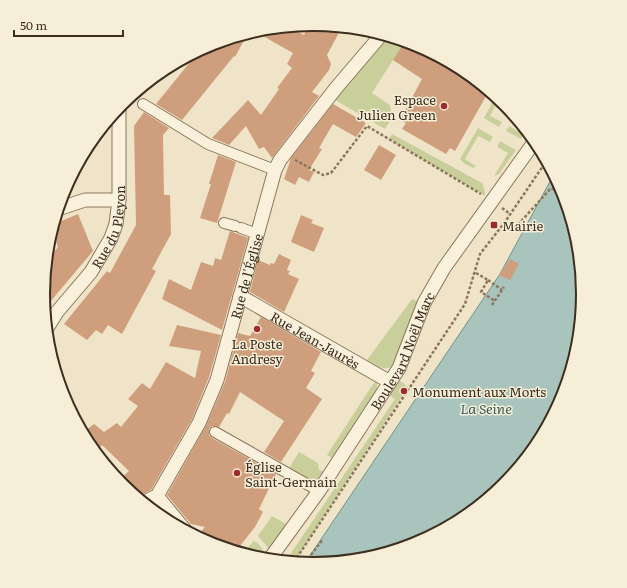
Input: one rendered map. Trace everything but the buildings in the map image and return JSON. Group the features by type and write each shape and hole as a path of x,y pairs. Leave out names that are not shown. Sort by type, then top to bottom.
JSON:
{"street":[{"name":"Rue de l'Église","path":"157,496 199,422 217,380 275,170 286,150 378,39"},
{"path":"143,104 208,144 275,170"},
{"name":"Rue du Pleyon","path":"52,320 101,257 116,224 119,200 119,118"},
{"name":"Boulevard Noël Marc","path":"274,554 319,491 390,382 404,358 424,303 436,280 531,147"},
{"path":"65,207 86,200 119,200"},
{"path":"224,223 257,234"},
{"name":"Rue Jean-Jaurès","path":"240,296 390,382"},
{"path":"215,432 319,491"},
{"path":"149,500 157,496 175,518"}],"path":[{"path":"275,170 290,158 323,175 331,173 368,126 492,201 510,214"},
{"path":"298,556 466,304 476,273 480,254 505,222 543,166"},
{"path":"505,222 516,226 551,188 554,190"},
{"path":"476,273 502,290"},
{"path":"488,280 481,292 495,301"},
{"path":"492,305 499,297 504,287"},
{"path":"310,557 323,538"}],"green space":[{"path":"385,41 402,46 372,93 390,105 392,118 385,129 335,100"},
{"path":"493,102 496,105 490,116 502,122 499,127 484,118"},
{"path":"509,126 520,131 524,136 521,139 506,131"},
{"path":"478,128 493,137 490,142 478,136 465,159 476,166 473,168 465,164 460,159"},
{"path":"392,134 482,183 485,196 389,139"},
{"path":"500,141 516,150 499,174 494,176 508,153 497,147"},
{"path":"412,299 419,302 395,365 384,368 367,360"},
{"path":"399,380 408,387 298,556 289,556 395,399 389,395"},
{"path":"377,381 377,393 334,459 327,455 373,384"},
{"path":"299,452 318,463 319,470 323,471 315,484 288,470"},
{"path":"272,516 288,525 269,549 258,536"},
{"path":"254,541 258,543 265,552 262,552 247,548"}],"water":[{"name":"La Seine","path":"550,181 563,209 568,226 576,277 576,311 568,362 563,379 541,426 532,440 511,467 487,492 460,513 430,530 398,543 365,552 348,555 309,557 500,274"}],"place":[{"name":"Espace Julien Green","path":"444,106"},
{"name":"Mairie","path":"494,225"},
{"name":"La Poste Andresy","path":"257,329"},
{"name":"Monument aux Morts","path":"404,391"},
{"name":"Église Saint-Germain","path":"237,473"}]}
